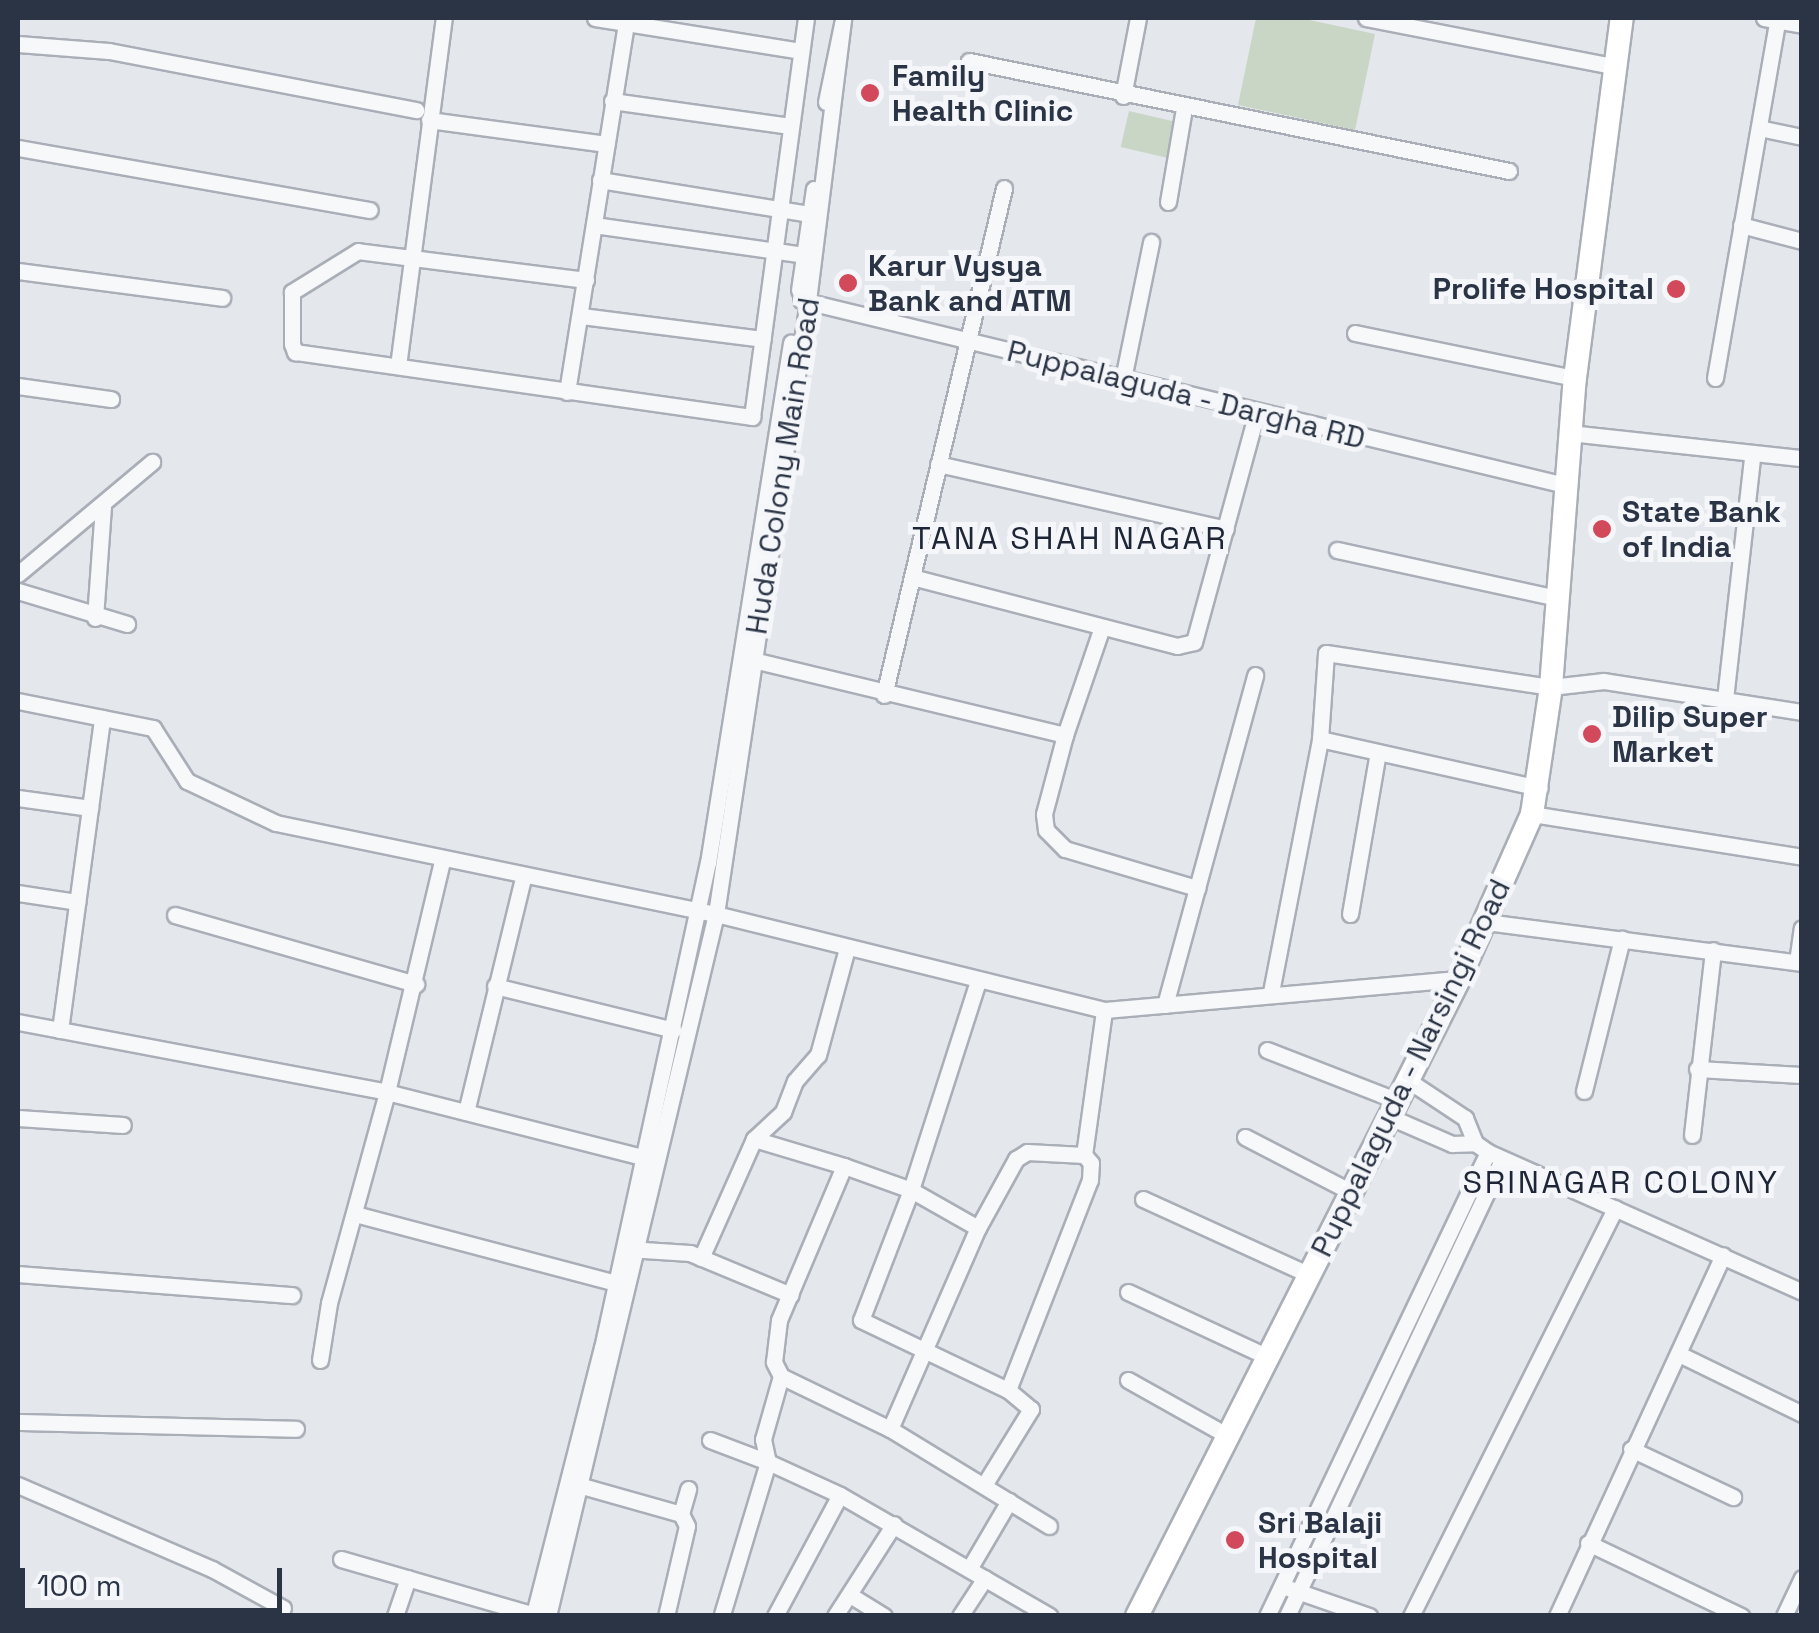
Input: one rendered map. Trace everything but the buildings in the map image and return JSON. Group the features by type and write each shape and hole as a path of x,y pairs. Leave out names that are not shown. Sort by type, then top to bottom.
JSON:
{"street":[{"path":"398,366 423,115 444,18"},
{"path":"595,18 800,51"},
{"path":"586,280 358,251 292,292 288,304 295,352 752,417 806,18"},
{"path":"1123,96 1138,18"},
{"path":"1376,18 1613,66"},
{"name":"Puppalaguda - Narsingi Road","path":"1136,1616 1406,1078 1460,979 1540,788 1575,378 1622,18"},
{"path":"1714,378 1759,128 1773,18 1802,25"},
{"path":"567,392 612,101 636,22"},
{"path":"540,1615 582,1486 698,911 803,300 804,255 842,28"},
{"name":"Huda Colony Main Road","path":"650,1160 716,914 842,28"},
{"path":"18,44 109,51 423,115 606,144"},
{"path":"968,61 1123,96 1509,171"},
{"path":"612,101 790,126"},
{"path":"1168,202 1184,108"},
{"path":"1759,128 1802,137"},
{"path":"18,148 370,210"},
{"path":"600,180 810,214"},
{"path":"884,695 971,341 1004,188"},
{"path":"594,224 804,255"},
{"path":"1742,225 1802,241"},
{"path":"1123,379 1151,242"},
{"path":"18,271 222,298"},
{"name":"Puppalaguda - Dargha RD","path":"803,300 1565,485"},
{"path":"581,316 763,339"},
{"path":"1354,333 1575,378"},
{"path":"18,386 111,400"},
{"path":"912,577 1177,646 1194,642 1257,412"},
{"path":"1570,433 1752,457 1802,458"},
{"path":"1725,698 1752,457"},
{"path":"18,574 152,462"},
{"path":"938,464 1226,528"},
{"path":"96,618 103,506"},
{"path":"1337,550 1558,598"},
{"path":"18,592 126,624"},
{"path":"1102,627 1065,736 1044,814 1054,841 1197,888"},
{"path":"1271,992 1320,739 1326,653 1551,687 1604,681 1802,712"},
{"path":"753,660 884,695 1065,736"},
{"path":"1165,1006 1255,675"},
{"path":"18,700 153,728 187,781 276,823 523,878 716,914 1104,1010 1271,992 1460,979"},
{"path":"60,1030 102,718"},
{"path":"1320,739 1540,788"},
{"path":"1350,914 1378,752"},
{"path":"18,798 90,808"},
{"path":"1532,814 1802,857"},
{"path":"320,1360 416,984 442,861"},
{"path":"466,1112 523,878"},
{"path":"18,893 77,902"},
{"path":"175,915 416,984"},
{"path":"1486,922 1800,962 1802,928"},
{"path":"1584,1091 1622,940"},
{"path":"702,1258 754,1139 783,1112 795,1082 818,1055 847,948"},
{"path":"1692,1135 1713,950"},
{"path":"978,981 912,1190 861,1320 925,1354 1008,1390 1030,1409 984,1485"},
{"path":"495,986 674,1030"},
{"path":"1084,1155 1104,1010"},
{"path":"18,1022 387,1092 650,1160"},
{"path":"1267,1050 1393,1108 1452,1144 1488,1152 1802,1292"},
{"path":"1697,1069 1802,1075"},
{"path":"1406,1078 1465,1118 1488,1152"},
{"path":"18,1118 123,1125"},
{"path":"1246,1138 1352,1192"},
{"path":"754,1139 912,1190 978,1228"},
{"path":"890,1429 978,1228 1026,1152 1084,1155 1092,1163 1090,1180 1008,1390"},
{"path":"1267,1616 1277,1584 1488,1152"},
{"path":"1287,1616 1488,1152"},
{"path":"722,1614 768,1462 764,1439 781,1376 774,1340 844,1166"},
{"path":"1143,1199 1310,1275"},
{"path":"1412,1616 1615,1208"},
{"path":"355,1214 616,1283"},
{"path":"631,1249 702,1258 791,1295"},
{"path":"540,1615 616,1283 631,1249"},
{"path":"1557,1616 1723,1255"},
{"path":"18,1274 292,1295"},
{"path":"1128,1292 1268,1357"},
{"path":"1678,1354 1802,1414"},
{"path":"781,1376 890,1429 1048,1526"},
{"path":"1128,1380 1228,1436"},
{"path":"18,1422 296,1429"},
{"path":"710,1440 840,1494 1050,1616"},
{"path":"1631,1449 1733,1497"},
{"path":"18,1485 212,1569 283,1608"},
{"path":"582,1486 681,1514"},
{"path":"666,1616 686,1526 681,1514 688,1489"},
{"path":"775,1616 840,1494"},
{"path":"969,1569 1009,1501"},
{"path":"836,1616 894,1524"},
{"path":"1588,1543 1741,1616"},
{"path":"341,1559 540,1615"},
{"path":"395,1616 408,1578"},
{"path":"960,1616 985,1578"},
{"path":"1784,1616 1802,1578"},
{"path":"1277,1584 1369,1616"},
{"path":"850,1595 884,1616"},
{"path":"488,1616 494,1599"}],"green space":[{"path":"1256,18 1300,18 1375,34 1355,130 1238,105"},
{"path":"1129,111 1182,123 1173,159 1121,147"}],"place":[{"name":"Family Health Clinic","path":"870,93"},
{"name":"Karur Vysya Bank and ATM","path":"848,283"},
{"name":"Prolife Hospital","path":"1676,289"},
{"name":"State Bank of India","path":"1602,529"},
{"name":"Dilip Super Market","path":"1592,734"},
{"name":"Sri Balaji Hospital","path":"1235,1540"}],"district":[{"name":"TANA SHAH NAGAR","path":"1070,538"},
{"name":"SRINAGAR COLONY","path":"1621,1182"}]}
